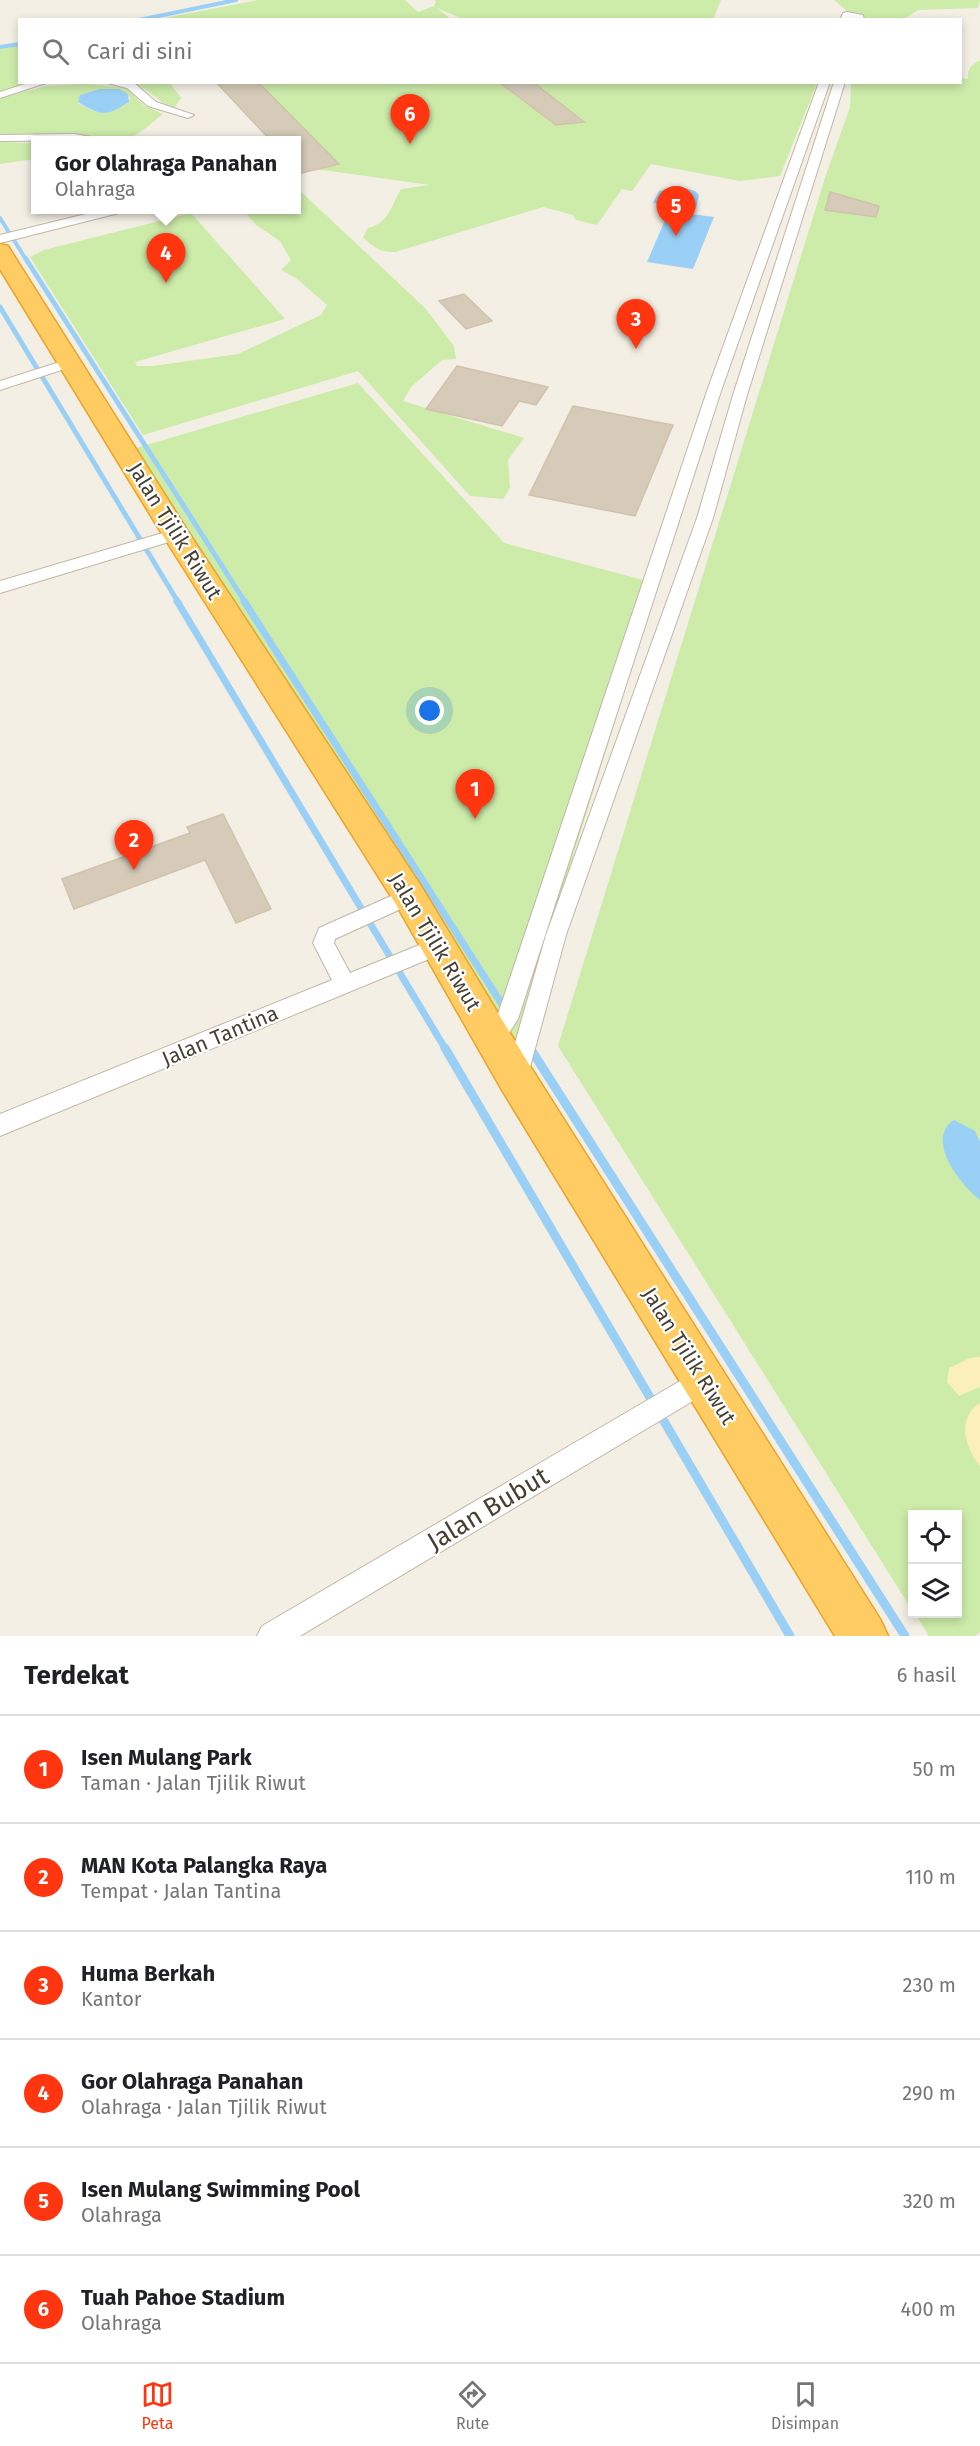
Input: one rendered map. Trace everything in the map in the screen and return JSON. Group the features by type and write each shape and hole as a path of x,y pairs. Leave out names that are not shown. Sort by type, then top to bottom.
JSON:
{"highway":[{"name":"Jalan Tjilik Riwut","path":"8,243 69,363 409,896 516,1078 863,1636"}],"street":[{"path":"846,18 850,14 859,16 859,18"},
{"path":"0,95 37,84"},
{"path":"123,84 130,85 152,104 188,116"},
{"path":"489,1032 501,1026 507,1019 714,391 824,84"},
{"path":"516,1078 556,935 705,518 743,384 839,84"},
{"path":"0,138 31,138"},
{"path":"0,239 8,243 102,214"},
{"path":"0,386 69,363"},
{"path":"0,587 176,534"},
{"path":"344,983 323,943 326,934 409,896"},
{"name":"Jalan Tantina","path":"0,1125 439,946"},
{"name":"Jalan Bubut","path":"272,1636 704,1380"}],"green space":[{"path":"258,0 405,0 418,12 434,6 436,2 434,0 721,0 714,18 460,18 437,8 450,18 164,18"},
{"path":"834,0 980,0 978,8 918,10 906,18 855,18"},
{"path":"18,46 18,84 29,84 0,91 0,49"},
{"path":"980,60 980,1632 975,1636 929,1636 918,1618 962,1618 962,1510 908,1510 908,1604 558,1046 825,178 850,107 851,84 962,84 962,78 968,79 970,68"},
{"path":"85,84 131,88 135,97 145,106 163,114 134,136 0,136 0,98 46,86","holes":["99,89 130,97 129,102 104,113 78,103 80,95"]},
{"path":"132,84 171,84 181,98 174,108"},
{"path":"217,84 817,84 780,176 740,181 651,164 632,191 622,189 597,225 576,220 573,215 543,207 395,252 378,249 363,237 368,228 375,226 385,218 401,189 430,185 316,169 301,173 301,136 267,136"},
{"path":"0,142 31,143 31,160 0,164"},
{"path":"301,192 425,308 454,346 456,359 442,360 411,387 403,401 524,438 508,460 510,488 503,499 470,496 358,371 143,435 30,257 44,250 192,214 285,319 135,362 137,366 153,366 238,354 321,315 327,305 296,278 281,270 291,260 280,241 256,225 246,214 301,214"},
{"path":"358,383 504,543 658,584 511,1055 136,448"}],"sand":[{"path":"980,1357 980,1387 959,1396 947,1382 949,1368 970,1358"},
{"path":"980,1403 980,1466 970,1451 965,1425 972,1409"}],"water":[{"path":"99,89 119,89 128,94 129,102 104,113 92,110 78,102 80,95"},
{"path":"678,186 695,191 699,195 696,209 653,203 659,191"},
{"path":"669,211 714,217 693,269 647,262"},
{"path":"954,1120 975,1131 980,1142 980,1200 956,1174 944,1150 943,1139 946,1128"}],"building":[{"path":"218,84 260,84 339,164 301,173 301,136 266,136"},
{"path":"502,84 536,84 584,122 556,125"},
{"path":"830,192 879,206 876,217 825,210"},
{"path":"464,294 492,321 466,329 439,301"},
{"path":"457,366 548,387 536,405 519,401 502,426 426,409"},
{"path":"573,406 673,425 635,516 529,495"},
{"path":"223,814 271,909 236,923 205,860 74,909 62,879 190,833 187,827"}],"waterway":[{"path":"149,18 236,0"},
{"path":"0,47 18,44"},
{"path":"0,218 27,261"},
{"path":"26,259 245,602"},
{"path":"0,307 178,602"},
{"path":"177,601 446,1050"},
{"path":"244,601 505,1009"},
{"path":"445,1048 790,1636"},
{"path":"530,1048 905,1636"}],"place":[{"name":"Tuah Pahoe Stadium","path":"410,144"},
{"name":"Isen Mulang Swimming Pool","path":"676,236"},
{"name":"Gor Olahraga Panahan","path":"166,283"},
{"name":"Huma Berkah","path":"636,349"},
{"name":"Isen Mulang Park","path":"475,819"},
{"name":"MAN Kota Palangka Raya","path":"134,870"}]}
